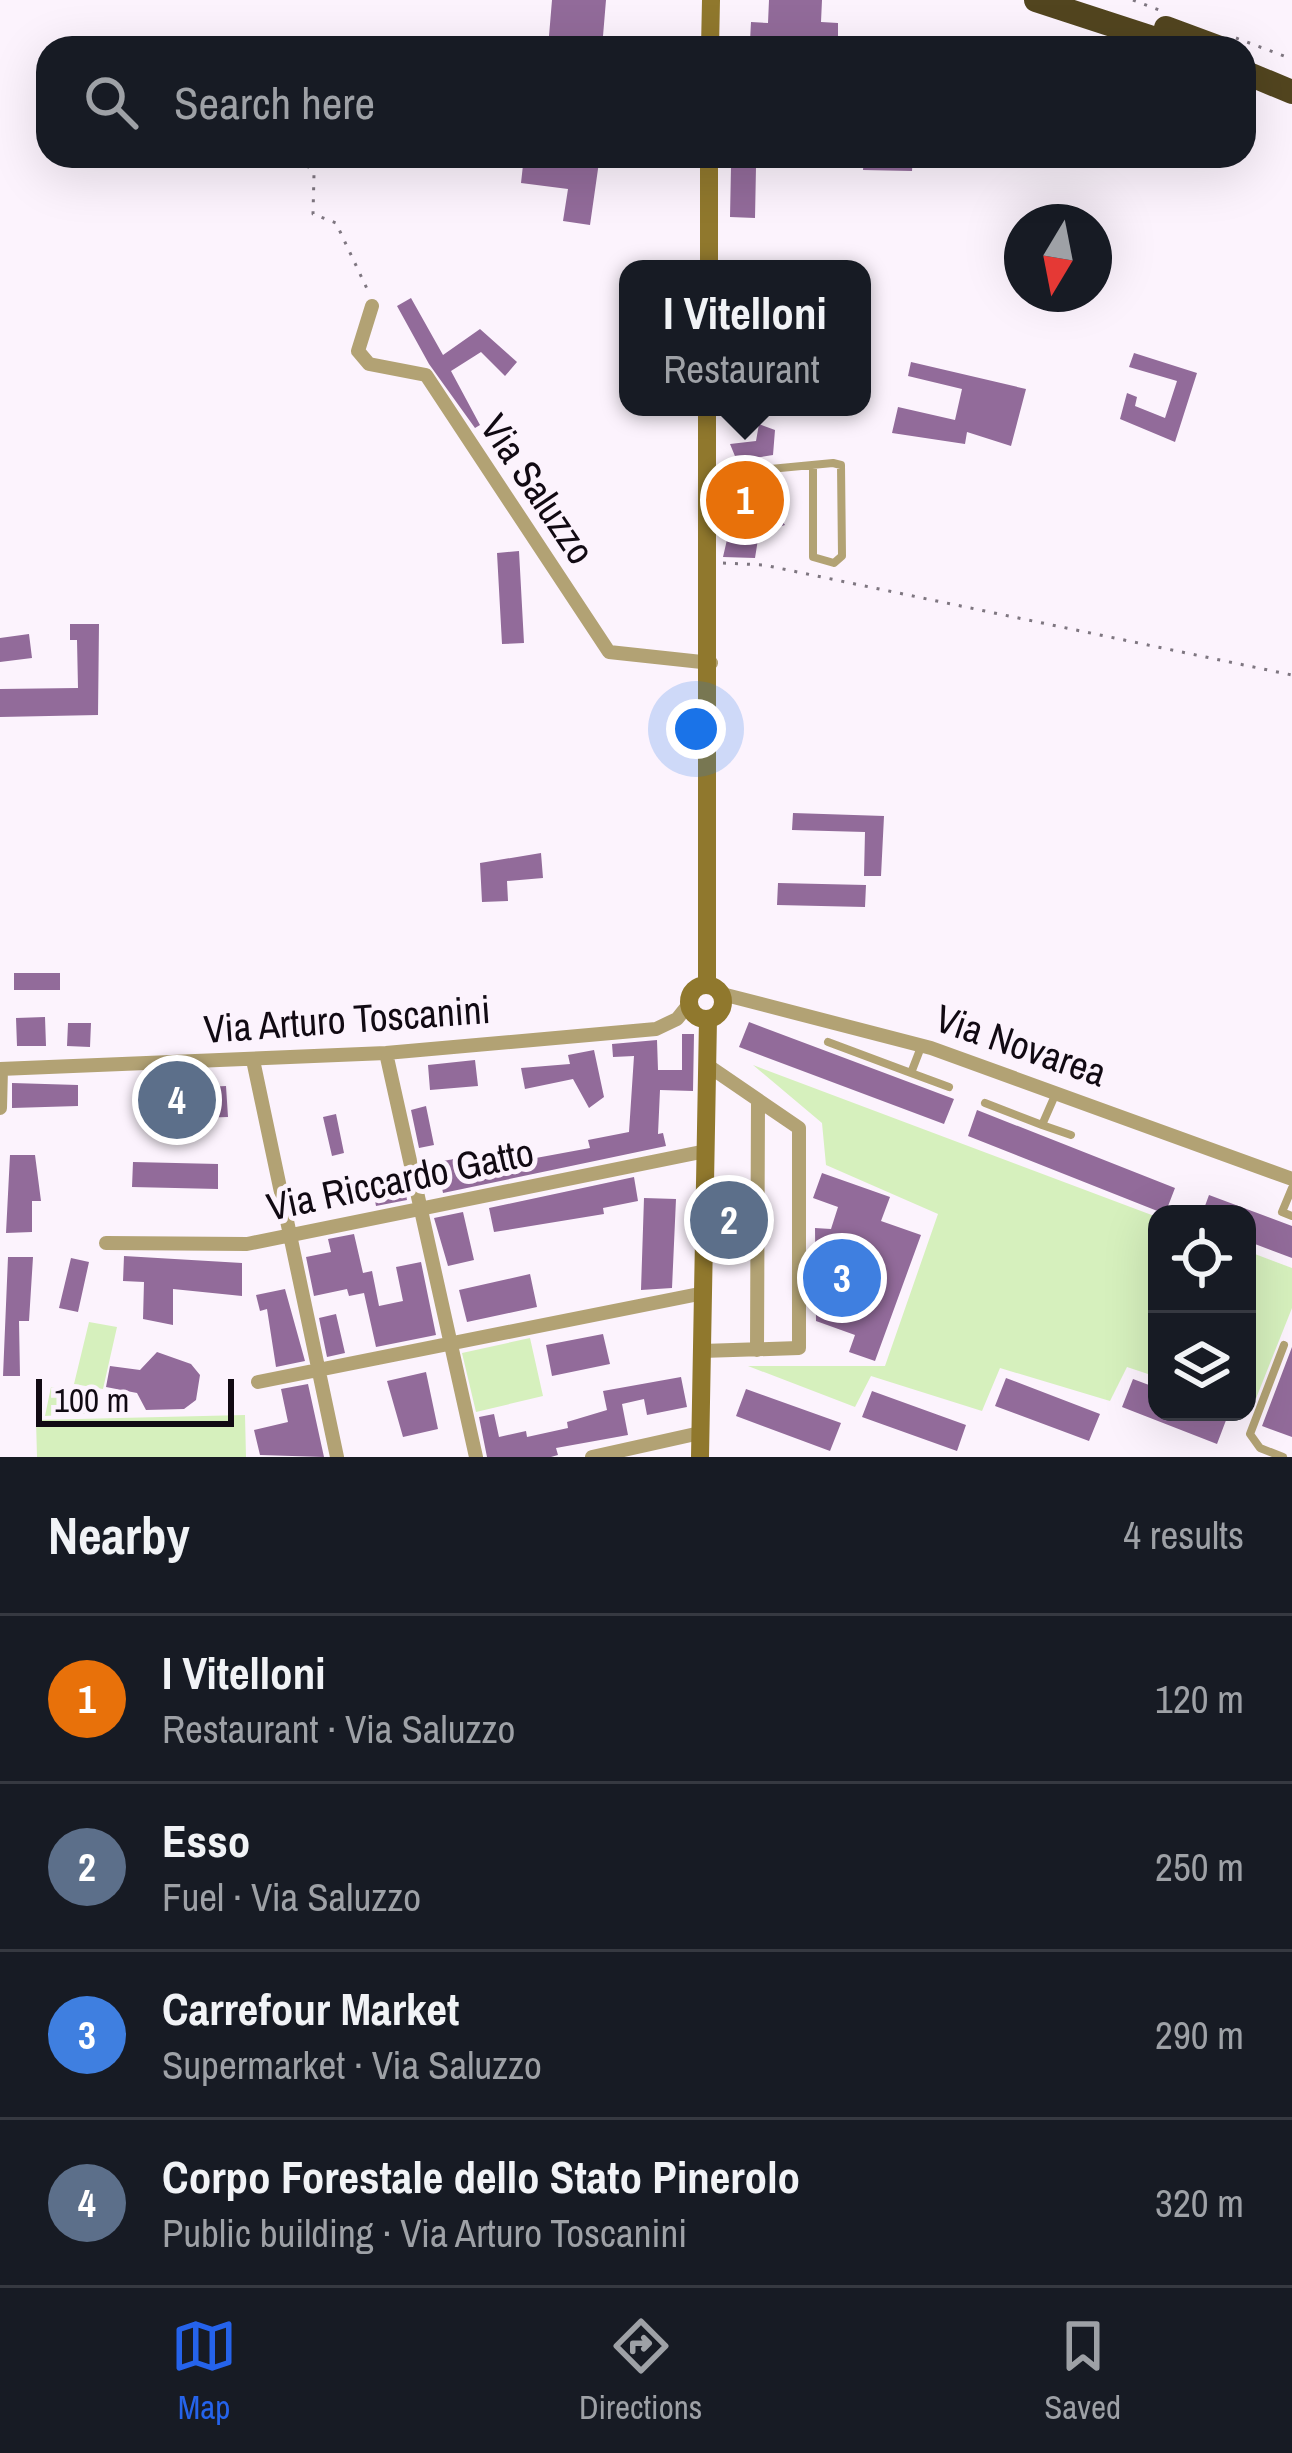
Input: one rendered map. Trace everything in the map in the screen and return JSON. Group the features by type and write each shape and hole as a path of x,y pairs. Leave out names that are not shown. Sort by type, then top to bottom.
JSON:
{"highway":[{"path":"1036,0 1146,36"},
{"path":"1084,0 1186,36"},
{"path":"1256,63 1292,78"},
{"path":"1256,77 1292,92"}],"main road":[{"path":"710,36 711,0"},
{"path":"709,260 710,168"},
{"path":"707,416 714,990 722,1011 707,1019"},
{"path":"707,1019 689,1004 693,991 714,990"},
{"path":"700,1457 707,1019"}],"street":[{"name":"Via Saluzzo","path":"372,306 358,351 369,364 426,375 609,652 711,663"},
{"name":"Via Novarea","path":"714,990 922,1045 1056,1091 1292,1184"},
{"name":"Via Arturo Toscanini","path":"0,1069 386,1052 656,1029 677,1019 689,1004"},
{"path":"386,1052 476,1457"},
{"path":"253,1060 337,1457"},
{"path":"702,1351 799,1348 799,1128 707,1065"},
{"path":"0,1069 0,1108"},
{"path":"758,1102 758,1350"},
{"name":"Via Riccardo Gatto","path":"106,1243 247,1244 706,1151"},
{"path":"258,1382 704,1293"},
{"path":"592,1457 700,1433"}],"lane":[{"path":"707,475 813,465 842,468 842,556 834,563 813,557 813,465"},
{"path":"828,1042 949,1087"},
{"path":"911,1073 922,1045"},
{"path":"1042,1125 1056,1091"},
{"path":"985,1103 1071,1135"},
{"path":"1292,1184 1282,1212 1292,1216"},
{"path":"1283,1457 1260,1448 1250,1434 1284,1345"}],"path":[{"path":"309,168 314,174 313,214 336,223 351,244 372,306"},
{"path":"706,562 764,565 1292,675"}],"green space":[{"path":"753,1065 1148,1214 1148,1374 1127,1367 1110,1401 1000,1368 982,1411 871,1376 855,1407 748,1366 885,1366 938,1214 826,1165 822,1123"},
{"path":"1256,1254 1292,1268 1292,1308 1256,1398"},
{"path":"89,1322 117,1327 103,1389 74,1384"},
{"path":"530,1338 543,1396 476,1412 462,1353"},
{"path":"51,1387 101,1394 98,1413 45,1416"},
{"path":"245,1415 246,1457 37,1457 36,1420"}],"building":[{"path":"552,0 606,0 603,36 549,36"},
{"path":"769,0 822,0 821,22 838,23 838,36 750,36 751,22 768,23"},
{"path":"523,168 598,168 590,225 563,221 568,189 521,183"},
{"path":"731,168 756,168 755,218 730,217"},
{"path":"863,168 912,168 912,171"},
{"path":"411,298 443,355 480,329 517,362 505,376 481,352 451,371 480,425 475,428 429,364 397,306"},
{"path":"1134,353 1197,373 1175,442 1120,419 1127,393 1137,397 1135,406 1165,418 1177,381 1129,367"},
{"path":"911,362 1026,389 1011,446 967,432 965,444 892,433 898,407 955,420 962,389 908,376"},
{"path":"759,424 775,430 773,455 737,461 730,444 756,441"},
{"path":"749,491 779,507 776,512 785,525 759,533 755,558 723,557 738,492 747,496"},
{"path":"519,551 524,643 502,644 497,553"},
{"path":"70,624 99,624 98,715 0,717 0,689 78,688 77,640 70,640"},
{"path":"29,634 32,658 0,662 0,638"},
{"path":"793,813 884,816 881,876 864,876 865,832 792,830"},
{"path":"541,853 543,878 507,881 508,901 482,902 480,863"},
{"path":"778,883 866,885 865,907 777,905"},
{"path":"14,973 60,973 60,990 14,990"},
{"path":"45,1017 46,1046 17,1046 16,1018"},
{"path":"749,1022 954,1099 944,1124 739,1047"},
{"path":"68,1023 91,1023 90,1047 67,1046"},
{"path":"682,1034 694,1034 693,1091 660,1090 658,1134 663,1133 666,1146 443,1193 437,1162 523,1147 525,1160 590,1148 588,1140 629,1132 634,1056 613,1057 612,1044 657,1040 658,1070 682,1070"},
{"path":"594,1050 604,1097 589,1108 573,1079 525,1089 521,1068 570,1064 568,1055"},
{"path":"475,1060 478,1086 430,1090 428,1065"},
{"path":"12,1083 78,1085 78,1106 12,1108"},
{"path":"226,1086 228,1117 166,1119 164,1089"},
{"path":"426,1106 434,1145 419,1148 411,1110"},
{"path":"977,1110 1175,1188 1168,1205 1148,1207 968,1136"},
{"path":"336,1114 344,1153 332,1156 323,1117"},
{"path":"10,1155 35,1155 41,1201 32,1201 32,1232 6,1233"},
{"path":"133,1162 218,1164 218,1189 132,1187"},
{"path":"822,1173 890,1197 881,1221 921,1235 875,1361 849,1352 855,1335 816,1321 815,1228 831,1229 838,1207 813,1198"},
{"path":"634,1177 638,1201 603,1208 604,1214 494,1232 489,1208"},
{"path":"403,1179 407,1200 376,1206 372,1185"},
{"path":"1209,1195 1236,1205 1205,1205"},
{"path":"644,1198 676,1199 672,1288 641,1290"},
{"path":"463,1212 474,1260 448,1266 434,1218"},
{"path":"1256,1213 1292,1226 1292,1258 1256,1244"},
{"path":"354,1234 363,1273 372,1271 379,1306 403,1301 396,1267 421,1262 436,1335 376,1347 364,1293 349,1296 347,1289 314,1296 306,1257 331,1252 328,1239"},
{"path":"124,1256 242,1263 242,1296 173,1289 173,1325 143,1319 144,1282 123,1281"},
{"path":"8,1257 33,1257 29,1321 19,1321 20,1376 3,1376"},
{"path":"71,1258 89,1262 78,1312 59,1308"},
{"path":"530,1274 537,1307 467,1322 459,1290"},
{"path":"285,1289 305,1361 276,1367 267,1309 260,1311 256,1295"},
{"path":"336,1314 345,1353 327,1357 319,1318"},
{"path":"603,1334 610,1364 552,1376 546,1345"},
{"path":"1292,1347 1292,1437 1262,1426"},
{"path":"157,1352 191,1364 200,1375 196,1400 184,1409 146,1410 137,1393 106,1387 110,1366 140,1370"},
{"path":"426,1372 438,1429 403,1437 387,1381"},
{"path":"681,1377 687,1407 647,1415 644,1399 622,1404 628,1435 556,1448 558,1455 551,1457 487,1457 479,1417 494,1414 499,1437 526,1431 527,1437 568,1428 567,1422 607,1410 603,1391"},
{"path":"1006,1378 1100,1414 1089,1441 995,1406"},
{"path":"1133,1379 1148,1385 1148,1417 1122,1407"},
{"path":"308,1384 324,1457 260,1455 254,1430 288,1422 281,1389"},
{"path":"746,1389 841,1423 830,1451 736,1416"},
{"path":"872,1391 966,1425 957,1451 862,1417"},
{"path":"1158,1421 1226,1421 1217,1444"}],"place":[{"name":"I Vitelloni","path":"745,500"},
{"name":"Corpo Forestale dello Stato Pinerolo","path":"177,1100"},
{"name":"Esso","path":"729,1220"},
{"name":"Carrefour Market","path":"842,1278"}]}
